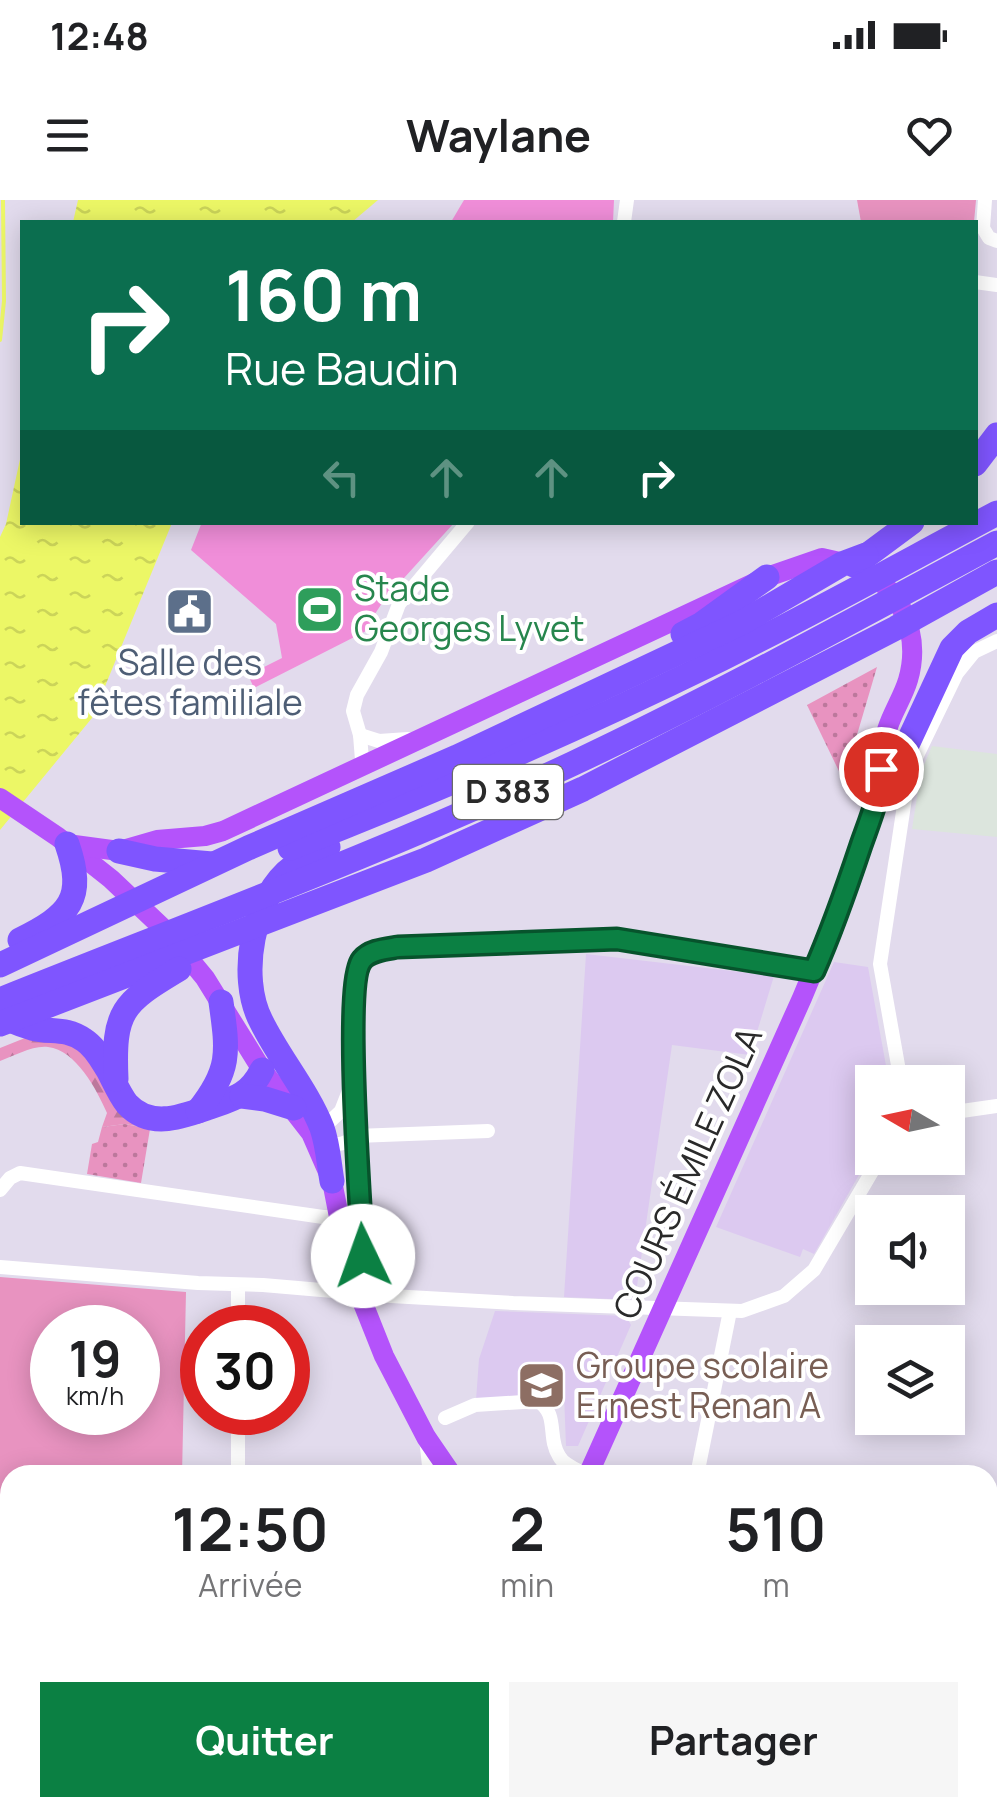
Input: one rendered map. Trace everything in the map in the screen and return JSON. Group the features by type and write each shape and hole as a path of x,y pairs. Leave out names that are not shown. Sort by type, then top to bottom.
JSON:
{"highway":[{"path":"978,460 997,435"},
{"path":"724,658 738,642 848,570 908,525"},
{"path":"119,851 154,859 178,873 249,862 416,799 724,658 974,525"},
{"name":"D 383","path":"3,1015 572,764 713,695 997,543"},
{"path":"178,873 248,848 457,757 743,622 842,564 866,556"},
{"name":"D 383","path":"3,1015 206,946 426,860 904,636 997,572"},
{"path":"0,965 244,841 643,655 702,624 767,577"},
{"path":"904,636 997,587"},
{"path":"905,749 952,648 968,632 997,615"},
{"path":"332,1181 324,1136 306,1096 258,1017 250,968 257,924 265,904 292,867 416,799"},
{"path":"0,949 43,928 71,904 76,887 74,864 58,838"},
{"path":"116,1084 115,1039 123,1011 206,946"},
{"path":"198,1111 224,1070 226,1039 221,1002"},
{"path":"3,1015 34,1029 54,1028 80,1037 90,1044 128,1104 148,1116 168,1120 242,1096 262,1070"},
{"path":"242,1096 294,1108"}],"main road":[{"path":"58,838 119,851 156,840 223,831 767,577 822,558 849,564 884,584 901,606 911,630 904,636"},
{"name":"COURS ÉMILE ZOLA","path":"592,1465 844,896 881,777 887,730 908,680 904,636"},
{"name":"COURS ÉMILE ZOLA","path":"844,896 892,810 905,749"},
{"path":"0,798 126,892 167,932 205,978 262,1070 311,1132 332,1181 348,1262 359,1294 384,1356 426,1437 445,1465"}],"street":[{"path":"985,200 983,228 989,238 997,241"},
{"path":"364,765 353,711 357,695 381,652 398,604 465,525"},
{"path":"898,1065 880,964 892,810 957,673 974,652 997,641"},
{"path":"360,735 379,742 403,742 431,734"},
{"path":"359,1294 363,1256 353,1078 356,976 362,958 398,947 617,939 814,971"},
{"path":"341,1111 351,1112 356,1128 348,1143 336,1145 324,1136 341,1111 353,1078"},
{"path":"965,1111 997,1106"},
{"path":"356,1128 488,1132"},
{"path":"0,1190 20,1173 338,1217"},
{"path":"0,1267 513,1304 730,1312 770,1302 796,1288 814,1270 870,1175"},
{"path":"238,1286 238,1305"},
{"path":"699,1465 730,1312"},
{"path":"445,1418 475,1404 538,1402 550,1413 559,1457 567,1465"},
{"path":"238,1435 238,1465"},
{"path":"426,1437 429,1465"}],"shaded area":[{"path":"464,200 614,200 613,220 452,220"},
{"name":"Stade Georges Lyvet","path":"201,525 452,525 384,600 373,617 378,625 254,688 248,675 282,658 276,624 191,550"},
{"path":"932,746 997,754 997,837 912,829 921,772"},
{"path":"586,954 774,976 750,1055 672,1045 635,1300 564,1297"},
{"path":"834,962 868,967 886,1065 855,1065 855,1175 859,1175 814,1254 803,1249 800,1257 716,1227"},
{"name":"Groupe scolaire Ernest Renan A","path":"495,1311 626,1316 631,1325 578,1446 566,1446 564,1394 476,1400 479,1359"}],"green space":[{"path":"857,200 976,200 974,220 861,220"},
{"path":"877,667 854,745 850,794 807,705"},
{"path":"30,1036 61,1040 80,1051 136,1126 102,1127 107,1113 97,1093 76,1063 58,1050 36,1048 0,1061 0,1048"},
{"path":"125,1124 150,1129 141,1183 87,1174 92,1144 98,1142 102,1127"},
{"path":"0,1277 186,1292 186,1305 180,1305 182,1465 0,1465"}],"water":[{"path":"78,200 378,200 354,220 73,220"},
{"path":"20,459 20,525 171,525 92,718 0,830 0,537"}],"waterway":[{"path":"0,340 4,301 3,200"}],"place":[{"name":"Stade Georges Lyvet","path":"319,609"},
{"name":"Salle des fêtes familiale","path":"190,611"},
{"name":"Groupe scolaire Ernest Renan A","path":"541,1386"}],"route":[{"path":"363,1256 353,1078 356,976 362,958 398,947 617,939 814,971 869,822 881,769"}]}
